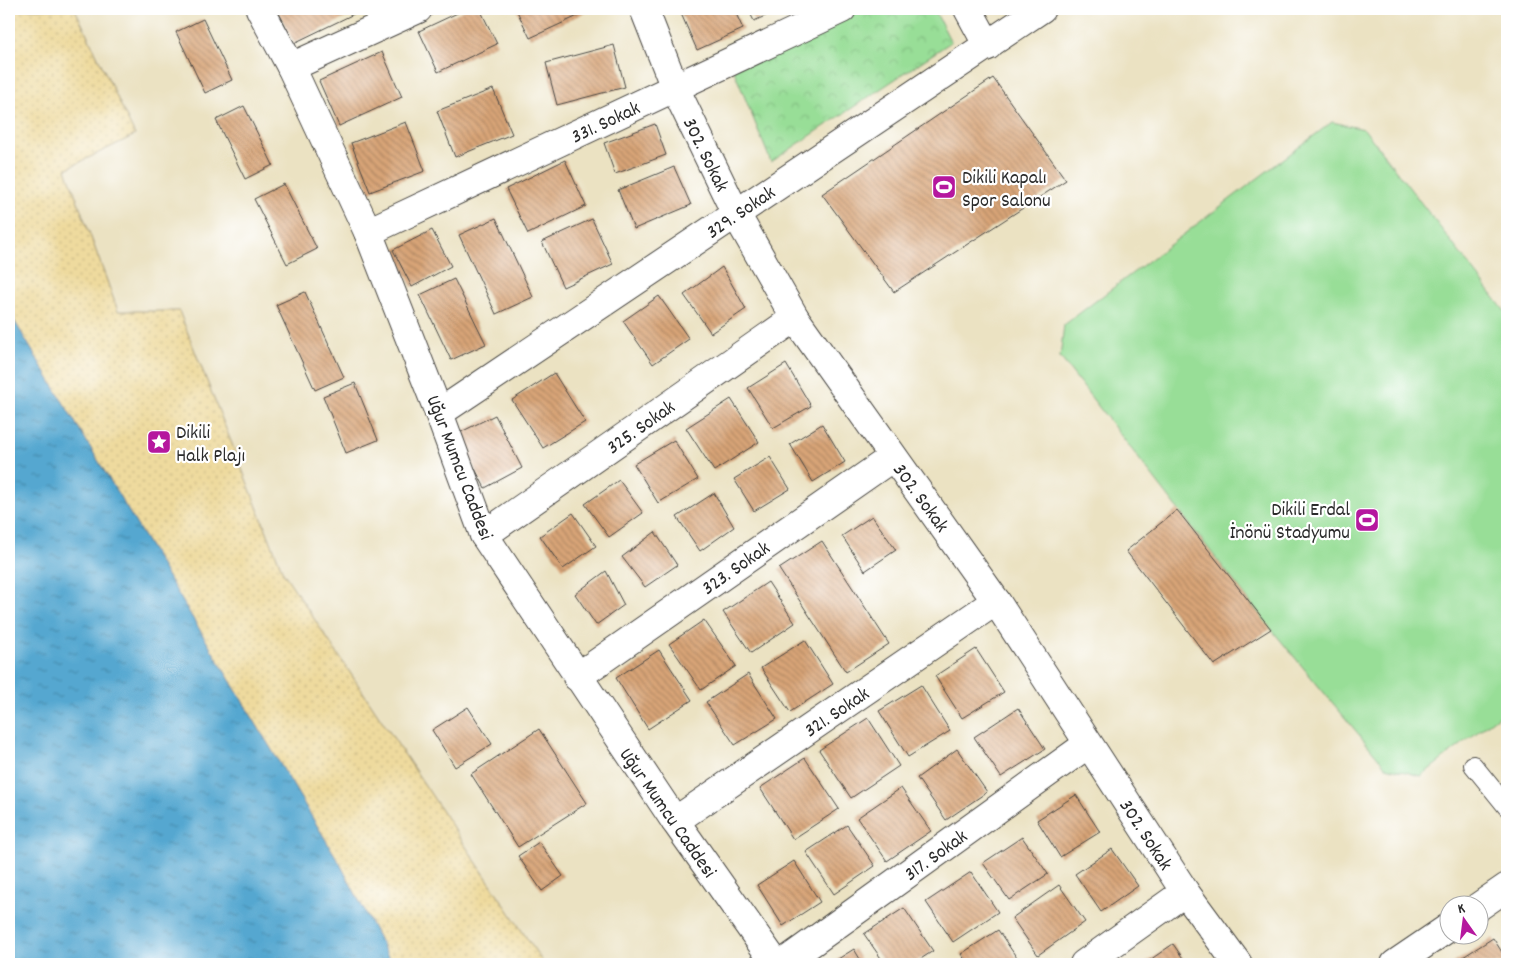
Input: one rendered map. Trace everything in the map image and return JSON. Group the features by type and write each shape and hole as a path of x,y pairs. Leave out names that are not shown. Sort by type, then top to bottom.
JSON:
{"street":[{"name":"Uğur Mumcu Caddesi","path":"260,9 291,67 368,232 440,413 484,534 577,677 675,822 776,964"},
{"path":"291,67 418,9"},
{"name":"302. Sokak","path":"644,9 675,88 736,214 796,318 996,601 1185,892 1238,964"},
{"name":"331. Sokak","path":"368,232 842,9"},
{"path":"968,9 988,46"},
{"name":"329. Sokak","path":"440,413 1041,9"},
{"name":"325. Sokak","path":"484,534 796,318"},
{"name":"323. Sokak","path":"577,677 893,457"},
{"name":"321. Sokak","path":"675,822 996,601"},
{"name":"317. Sokak","path":"782,964 1088,744"},
{"path":"1488,900 1507,887"},
{"path":"1084,964 1185,892"},
{"path":"1395,964 1438,935"}],"lane":[{"path":"1473,765 1507,807"}],"green space":[{"path":"854,9 934,9 951,42 771,162 732,66"},
{"name":"Dikili Erdal İnönü Stadyumu","path":"1332,122 1364,129 1507,314 1507,709 1421,776 1386,767 1271,629 1060,357 1064,325"}],"sand":[{"name":"Dikili Halk Plajı","path":"9,9 75,9 135,135 66,169 118,311 179,311 283,572 544,964 392,964 339,862 9,312"}],"water":[{"path":"9,312 339,862 392,964 9,964"}],"building":[{"path":"277,9 364,9 294,43"},
{"path":"466,9 480,9 497,44 438,72 419,31"},
{"path":"516,9 593,9 530,38"},
{"path":"679,9 734,9 743,29 697,50"},
{"path":"748,9 781,9 754,21"},
{"path":"203,19 232,80 205,93 176,32"},
{"path":"614,45 625,87 557,105 546,63"},
{"path":"382,52 402,97 339,126 319,81"},
{"name":"Dikili Kapalı Spor Salonu","path":"993,78 1066,180 894,292 822,194"},
{"path":"493,89 512,134 455,157 437,111"},
{"path":"244,106 273,165 245,179 216,120"},
{"path":"406,122 425,171 370,192 351,143"},
{"path":"655,124 666,155 615,174 604,143"},
{"path":"565,160 586,206 528,234 506,189"},
{"path":"674,167 691,205 634,229 618,190"},
{"path":"284,184 317,249 287,264 254,199"},
{"path":"496,218 533,297 496,314 459,235"},
{"path":"592,219 613,264 563,287 542,242"},
{"path":"432,230 451,266 412,287 393,250"},
{"path":"722,267 746,309 711,333 684,295"},
{"path":"454,279 486,344 451,360 420,295"},
{"path":"305,292 344,377 315,390 276,305"},
{"path":"659,296 689,339 653,364 623,321"},
{"path":"786,364 811,406 773,428 748,388"},
{"path":"554,373 585,422 543,448 512,400"},
{"path":"355,383 378,440 346,453 323,396"},
{"path":"731,399 759,442 714,471 686,428"},
{"path":"495,415 522,468 485,488 457,434"},
{"path":"822,424 845,462 813,482 790,444"},
{"path":"674,440 698,479 658,503 634,464"},
{"path":"770,457 790,489 754,511 734,479"},
{"path":"619,480 643,513 609,537 585,504"},
{"path":"714,493 734,527 700,551 677,517"},
{"path":"1177,510 1271,629 1214,665 1126,551"},
{"path":"573,513 596,546 563,569 540,536"},
{"path":"872,516 896,550 865,571 842,536"},
{"path":"655,532 677,565 645,587 622,557"},
{"path":"822,541 889,644 846,672 779,569"},
{"path":"606,571 624,605 596,625 575,594"},
{"path":"768,582 795,623 751,653 723,612"},
{"path":"704,620 736,666 701,690 669,644"},
{"path":"805,640 833,684 790,712 761,668"},
{"path":"976,649 1004,692 962,718 935,676"},
{"path":"659,650 692,700 648,729 616,678"},
{"path":"748,674 777,719 735,745 706,702"},
{"path":"921,685 950,731 908,757 879,711"},
{"path":"468,707 492,744 455,767 432,730"},
{"path":"1018,708 1045,749 1001,777 974,737"},
{"path":"868,718 899,766 851,798 819,750"},
{"path":"539,729 587,803 518,847 471,774"},
{"path":"957,749 987,792 946,820 917,778"},
{"path":"805,758 839,809 793,839 760,788"},
{"path":"901,788 931,831 887,861 857,818"},
{"path":"1076,795 1100,832 1060,857 1037,820"},
{"path":"847,825 875,866 834,894 806,852"},
{"path":"1022,837 1048,874 1009,900 983,863"},
{"path":"539,842 563,876 542,891 518,856"},
{"path":"1112,849 1138,886 1101,912 1075,874"},
{"path":"794,861 820,902 783,926 757,885"},
{"path":"971,872 998,912 953,942 926,902"},
{"path":"1059,885 1085,922 1038,955 1012,918"},
{"path":"904,908 933,951 913,964 885,964 864,934"},
{"path":"998,930 1021,964 968,964 961,954"},
{"path":"1493,938 1507,960 1507,964 1452,964 1480,946 1488,946 1488,941"},
{"path":"1173,944 1187,964 1144,964"},
{"path":"854,949 863,964 830,964"}],"place":[{"name":"Dikili Kapalı Spor Salonu","path":"944,187"},
{"name":"Dikili Halk Plajı","path":"159,442"},
{"name":"Dikili Erdal İnönü Stadyumu","path":"1367,520"}]}
